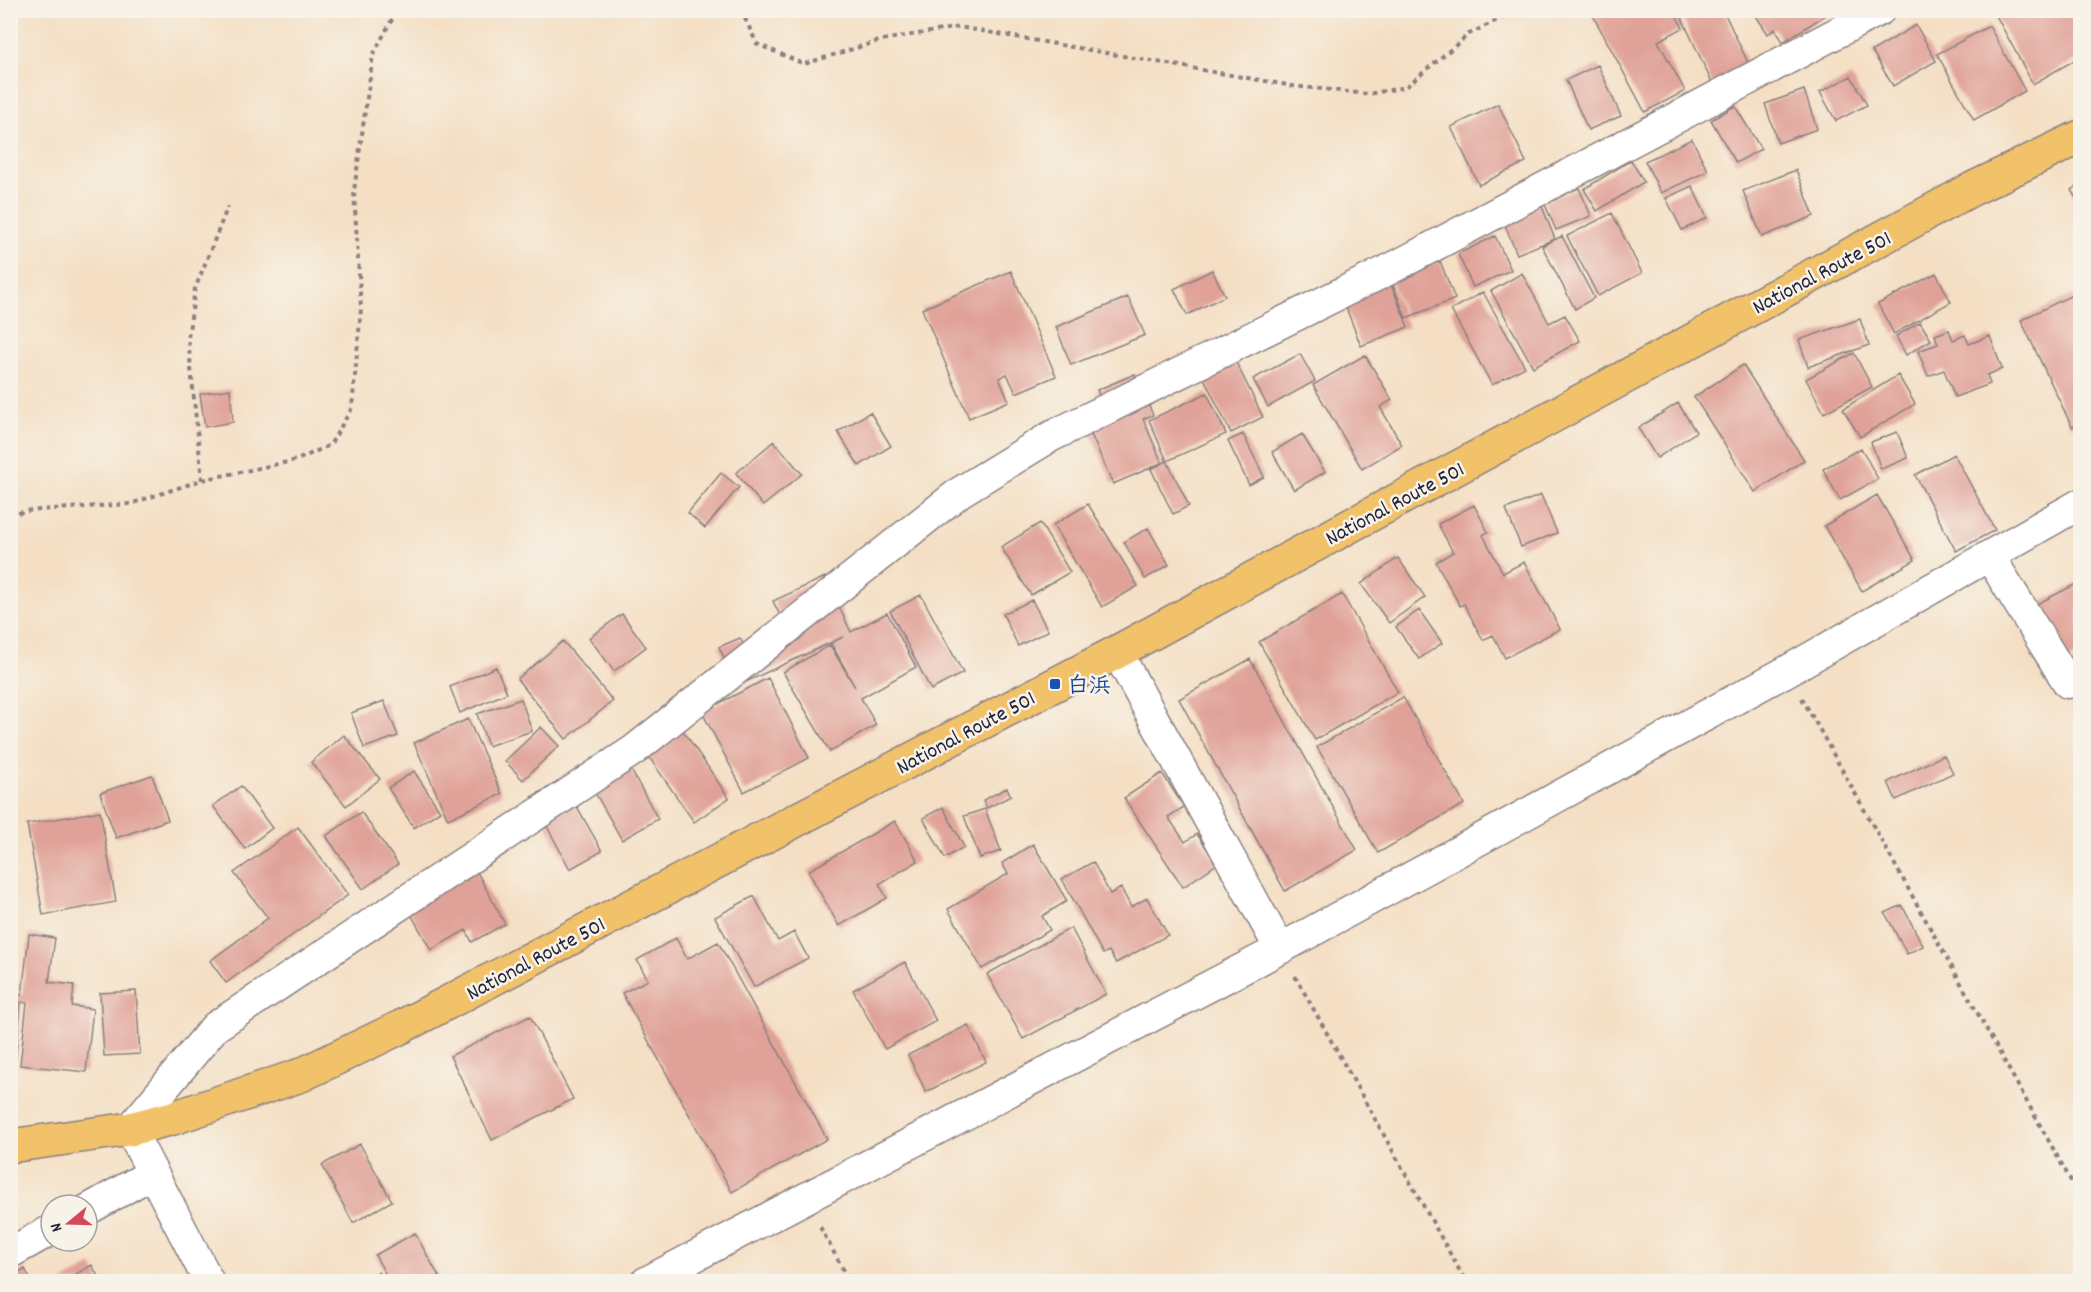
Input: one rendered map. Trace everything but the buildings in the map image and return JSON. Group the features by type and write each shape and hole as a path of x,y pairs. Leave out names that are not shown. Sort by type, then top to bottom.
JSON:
{"highway":[{"name":"National Route 501","path":"10,1146 129,1129 173,1118 301,1075 401,1027 1117,652 1972,189 2080,137"}],"street":[{"path":"209,1281 129,1129 215,1027 634,750 960,492 1050,437 1396,266 1880,10"},
{"path":"646,1281 1280,949 1787,671 2080,504"},
{"path":"1990,557 2076,688"},
{"path":"1117,652 1280,949"},
{"path":"99,1203 153,1173"},
{"path":"10,1253 39,1237"}],"path":[{"path":"10,517 24,511 130,504 202,480 297,460 330,445 352,408 361,309 354,191 373,55 397,10"},
{"path":"741,10 757,44 804,64 882,40 958,27 1293,86 1368,94 1406,87 1469,34 1518,10"},
{"path":"202,480 188,338 195,289 228,206"},
{"path":"1787,671 2080,1197"},
{"path":"1280,949 1466,1281"},
{"path":"804,1199 850,1281"}],"place":[{"name":"白浜","path":"1055,684"}]}
